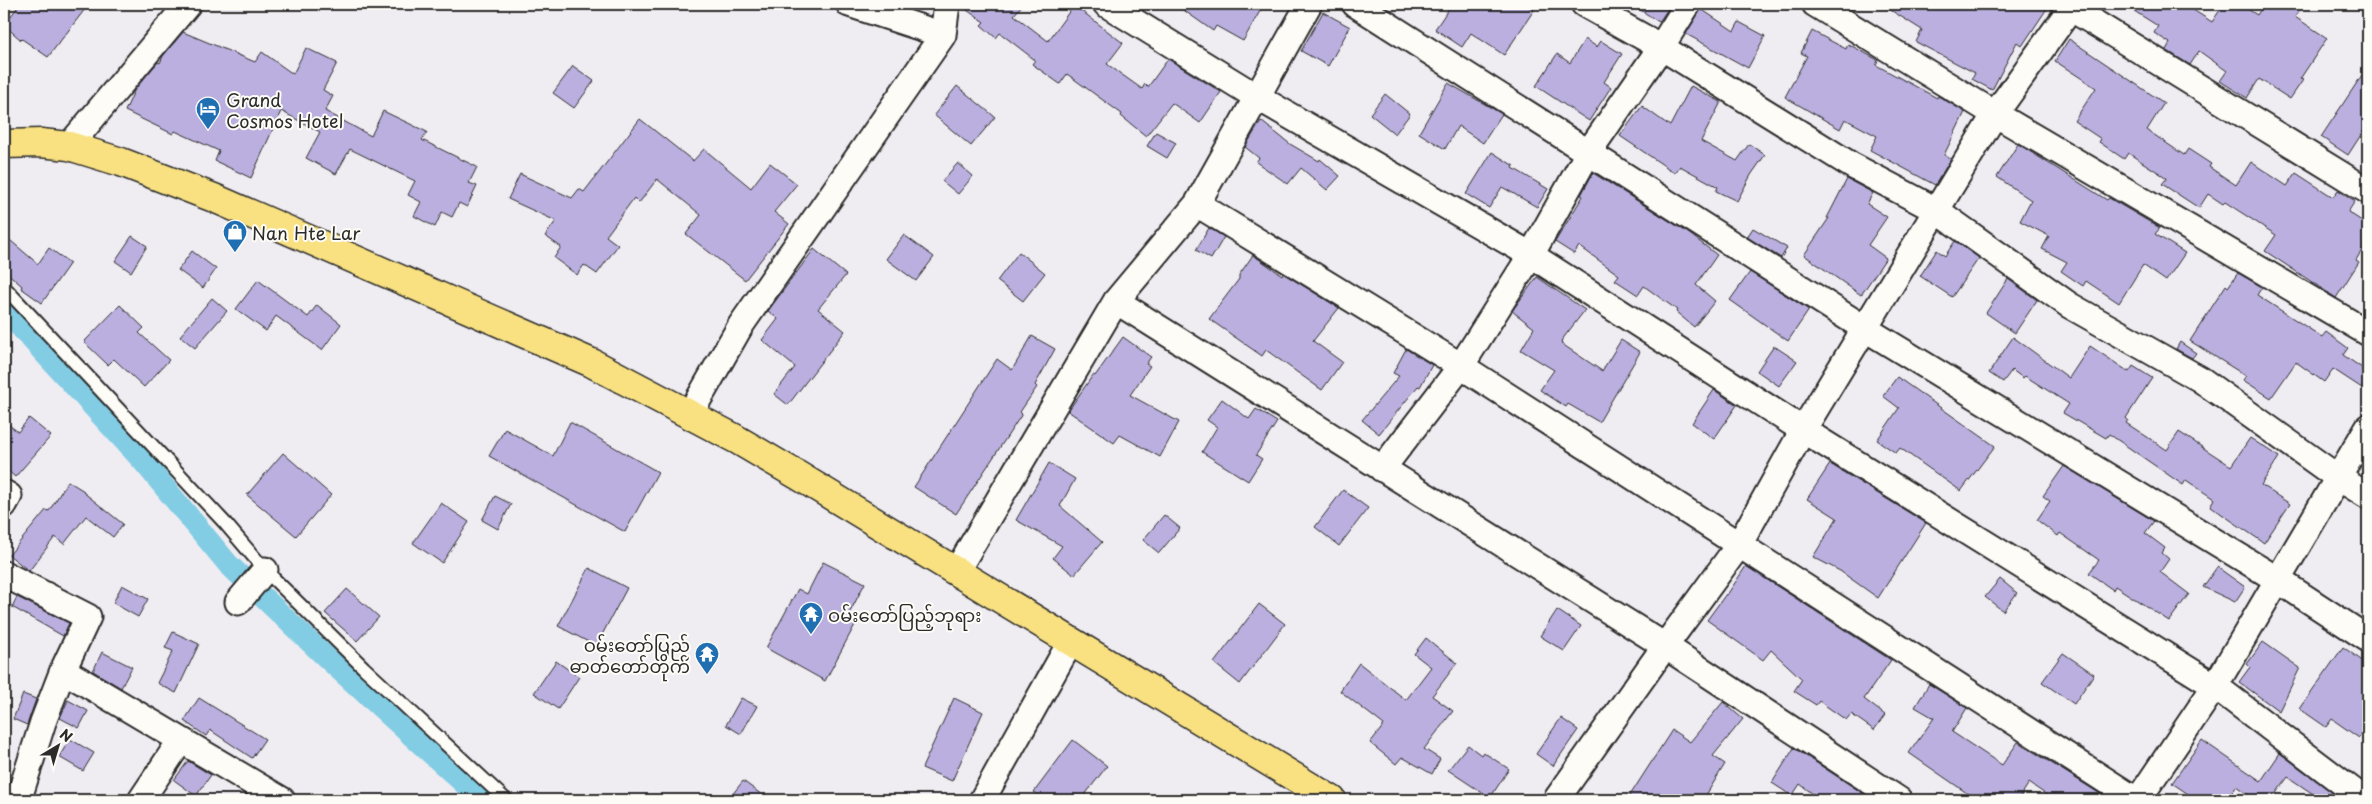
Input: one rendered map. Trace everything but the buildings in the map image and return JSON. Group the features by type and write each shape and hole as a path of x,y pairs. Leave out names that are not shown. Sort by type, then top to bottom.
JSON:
{"highway":[{"path":"4,144 41,143 69,146 121,162 214,198 592,364 690,414 799,476 1332,800"}],"street":[{"path":"69,146 188,4"},
{"path":"849,4 943,35"},
{"path":"690,414 741,325 943,35 947,4"},
{"path":"1106,4 1257,97 1532,255 1803,430 2215,686 2365,800"},
{"path":"956,572 1116,301 1197,204 1309,4"},
{"path":"1355,4 1864,328 2278,580 2368,639"},
{"path":"1584,4 1661,48 1850,165 1936,210 2069,305 2200,379 2337,477 2368,496"},
{"path":"1382,468 1461,366 1532,255 1588,153 1661,48 1688,4"},
{"path":"1815,4 1995,114 2368,333"},
{"path":"1556,800 1665,646 1740,545 1803,430 1864,328 1995,114 2068,6 2368,191"},
{"path":"1197,204 1461,366 2137,800 2215,686 2368,427"},
{"path":"1116,301 1665,646 1899,800"},
{"path":"4,493 9,496 4,505"},
{"path":"238,602 265,570"},
{"path":"4,574 88,617 63,670 43,722 18,798"},
{"path":"982,800 1071,641"},
{"path":"63,670 282,800"},
{"path":"141,800 181,740"}],"lane":[{"path":"4,286 225,523 265,570 364,668 506,800"}],"waterway":[{"path":"4,309 142,460 228,564 329,660 482,800"}],"place":[{"name":"Grand Cosmos Hotel","path":"208,130"},
{"name":"Nan Hte Lar","path":"235,253"},
{"name":"ဝမ်းတော်ပြည့်ဘုရား","path":"811,635"},
{"name":"ဝမ်းတော်ပြည့် ဓာတ်တော်တိုက်","path":"707,675"}]}
